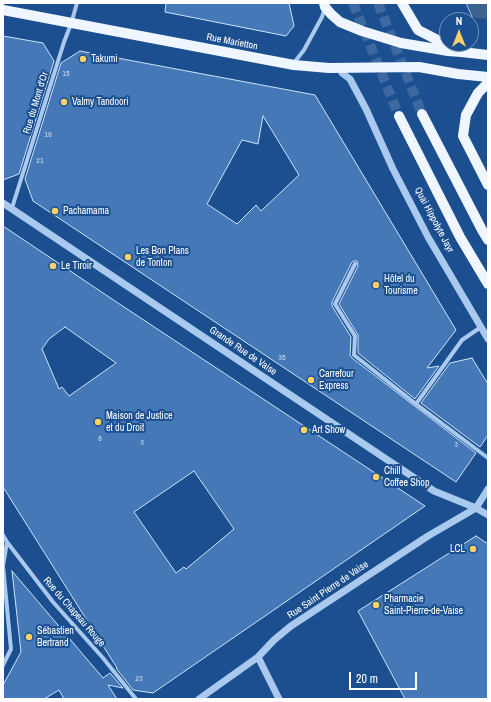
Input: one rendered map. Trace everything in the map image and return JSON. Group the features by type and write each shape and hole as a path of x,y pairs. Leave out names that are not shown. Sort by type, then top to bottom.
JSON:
{"main road":[{"path":"402,3 418,30 439,43"},
{"path":"324,5 340,22 362,31 401,43 439,47"},
{"name":"Rue Marietton","path":"3,10 292,65 329,68 419,67 458,74 488,77"},
{"path":"461,52 488,55"},
{"path":"488,83 484,86 472,103 466,115 463,136 488,185"},
{"path":"422,114 488,240"},
{"name":"Quai Hippolyte Jayr","path":"399,116 460,237 488,284"}],"street":[{"name":"Rue du Mont d'Or","path":"12,208 64,42 72,24 77,3"},
{"path":"292,65 304,50 322,18 324,5"},
{"name":"Quai Hippolyte Jayr","path":"342,68 342,73 350,79 366,109 393,169 428,237 488,339"},
{"name":"Grande Rue de Vaise","path":"3,203 434,491 476,508 488,516"},
{"path":"354,264 335,304 355,336 354,355 488,458"},
{"path":"416,404 462,340 481,327"},
{"path":"476,508 488,489"},
{"name":"Rue Saint Pierre de Vaise","path":"199,699 258,657 274,640 291,626 428,536 476,508"},
{"name":"Rue du Chapeau Rouge","path":"3,535 5,543 136,699"},
{"path":"3,665 11,649 3,566 5,543"},
{"path":"258,657 279,699"}],"water":[{"path":"466,3 488,3 488,54 479,33 479,12 470,12"}],"pier":[{"path":"479,18 488,19 488,56 486,55 479,38"}],"building":[{"path":"166,3 289,3 294,26 286,36 165,12"},
{"path":"3,36 43,43 54,61 19,174 3,180"},
{"path":"80,51 315,95 456,330 427,368 439,366 415,399 358,353 358,335 339,304 358,266 357,261 352,262 332,302 332,306 351,337 350,355 352,358 476,453 456,482 33,201 25,179 61,63","holes":["263,116 299,175 261,211 256,205 237,224 207,204 242,140 258,144"]},
{"path":"3,226 425,506 153,693 133,690 116,668 3,487","holes":["65,327 116,363 69,396 62,387 59,389 42,349 49,339","194,471 234,529 186,569 184,567 176,573 134,512"]},
{"path":"472,358 488,384 488,435 480,447 421,403 450,363"},
{"path":"476,536 488,544 488,699 405,699 358,611"},
{"path":"12,571 103,678 110,673 123,688 108,685 117,699 64,699 59,690 44,699 3,699 3,685 21,652"}],"tunnel":[{"path":"353,3 399,116"},
{"path":"378,3 422,114"}],"place":[{"name":"Takumi","path":"83,59"},
{"name":"Valmy Tandoori","path":"64,102"},
{"name":"Pachamama","path":"55,211"},
{"name":"Les Bon Plans de Tonton","path":"128,257"},
{"name":"Le Tiroir","path":"53,266"},
{"name":"Hôtel du Tourisme","path":"376,285"},
{"name":"Carrefour Express","path":"311,380"},
{"name":"Maison de Justice et du Droit","path":"98,422"},
{"name":"Art Show","path":"304,430"},
{"name":"Chill Coffee Shop","path":"376,477"},
{"name":"LCL","path":"473,549"},
{"name":"Pharmacie Saint-Pierre-de-Vaise","path":"376,605"},
{"name":"Sébastien Bertrand","path":"29,637"}]}
